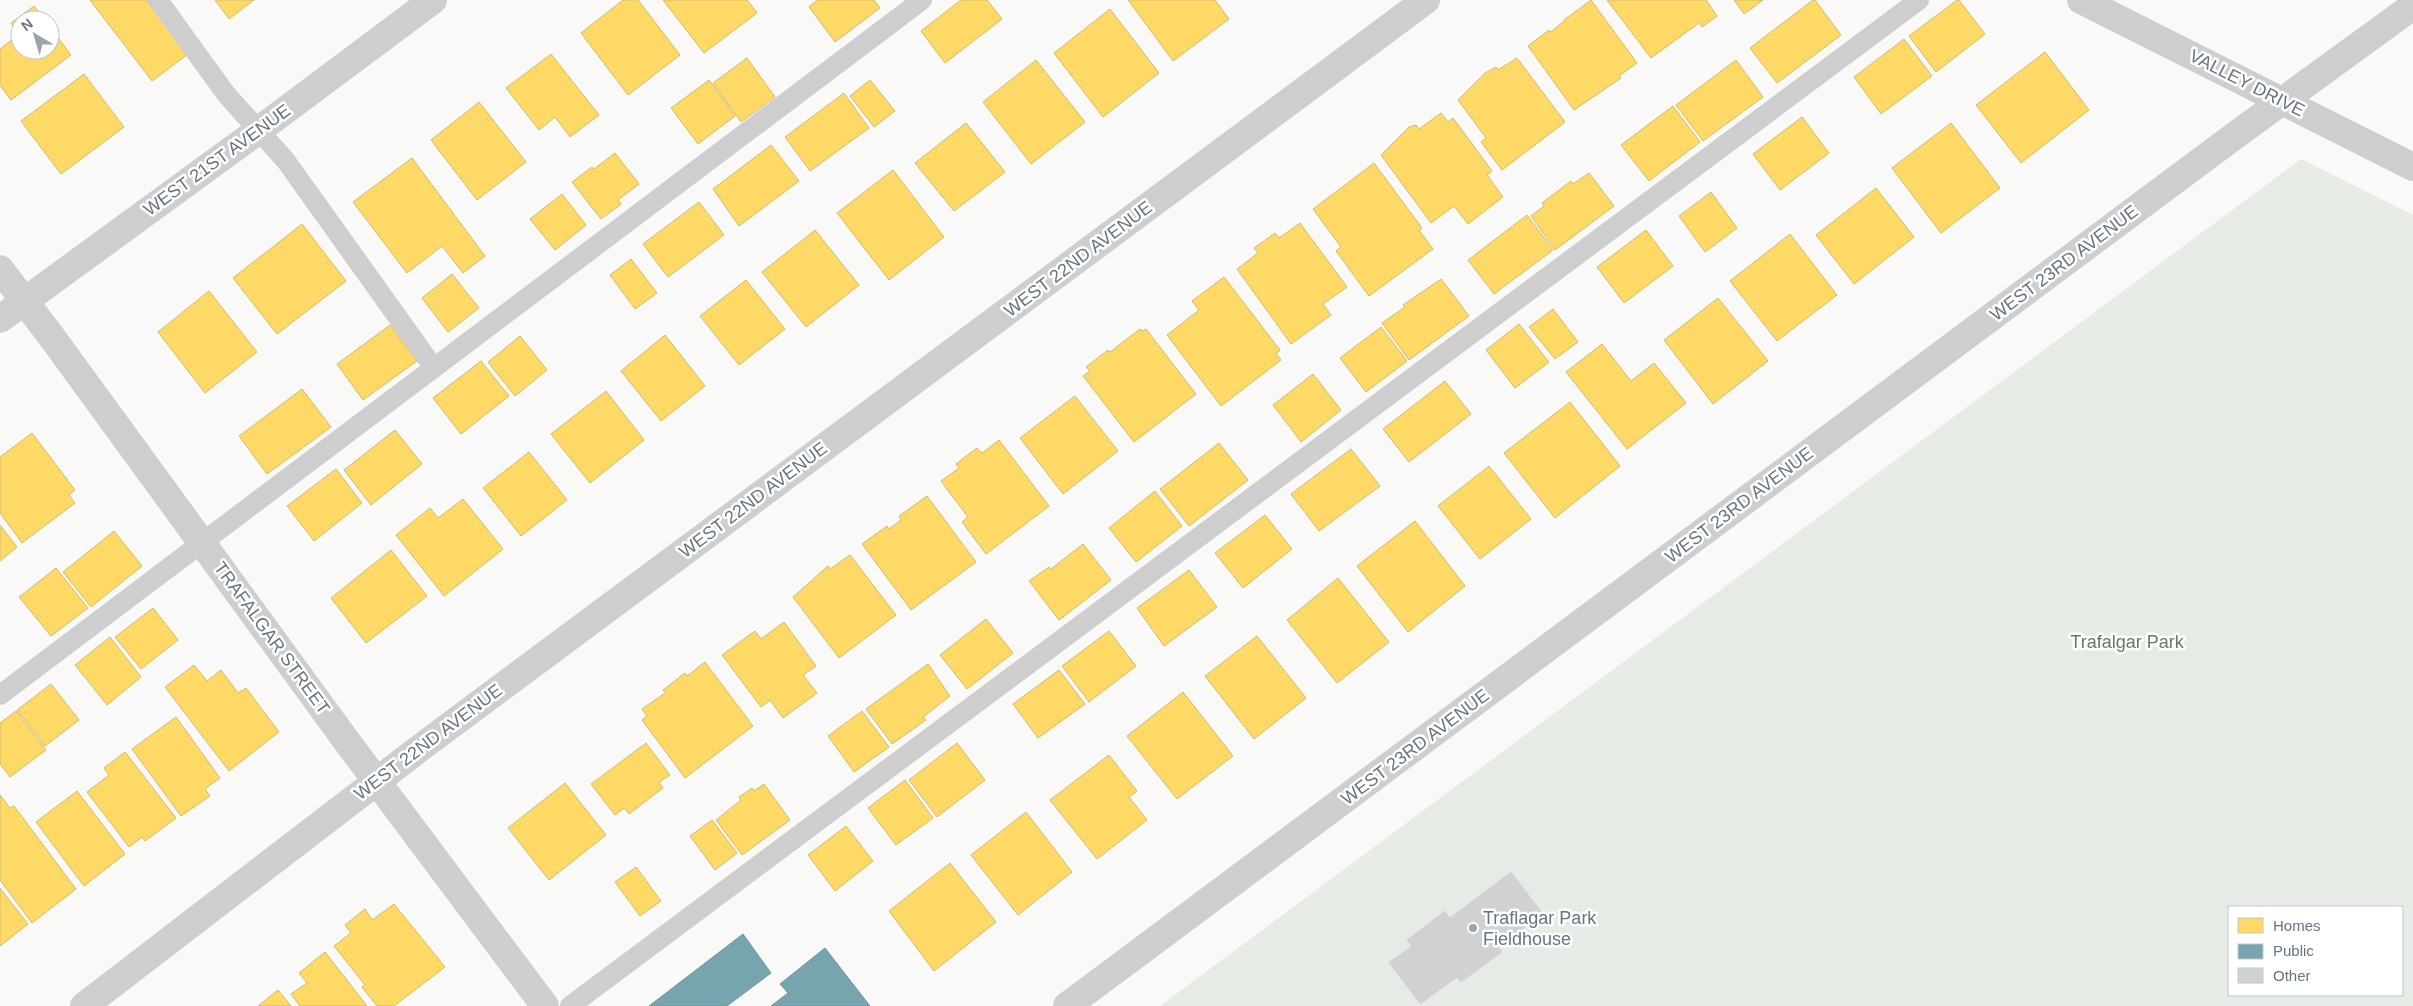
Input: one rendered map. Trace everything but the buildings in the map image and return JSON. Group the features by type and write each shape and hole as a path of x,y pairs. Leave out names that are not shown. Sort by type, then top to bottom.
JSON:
{"street":[{"name":"WEST 21ST AVENUE","path":"0,319 259,130 432,0"},
{"name":"WEST 22ND AVENUE","path":"84,1006 376,781 1426,0"},
{"name":"VALLEY DRIVE","path":"2081,0 2413,167"},
{"name":"WEST 23RD AVENUE","path":"1067,1006 2282,101 2413,6"},
{"name":"TRAFALGAR STREET","path":"0,269 376,781 545,1006"}],"lane":[{"path":"158,0 226,94 286,160 434,368"},
{"path":"0,695 922,0"},
{"path":"570,1006 1919,0"}],"green space":[{"name":"Trafalgar Park","path":"2301,159 2413,215 2413,1006 1160,1006"}],"place":[{"name":"Traflagar Park Fieldhouse","path":"1473,928"}]}
